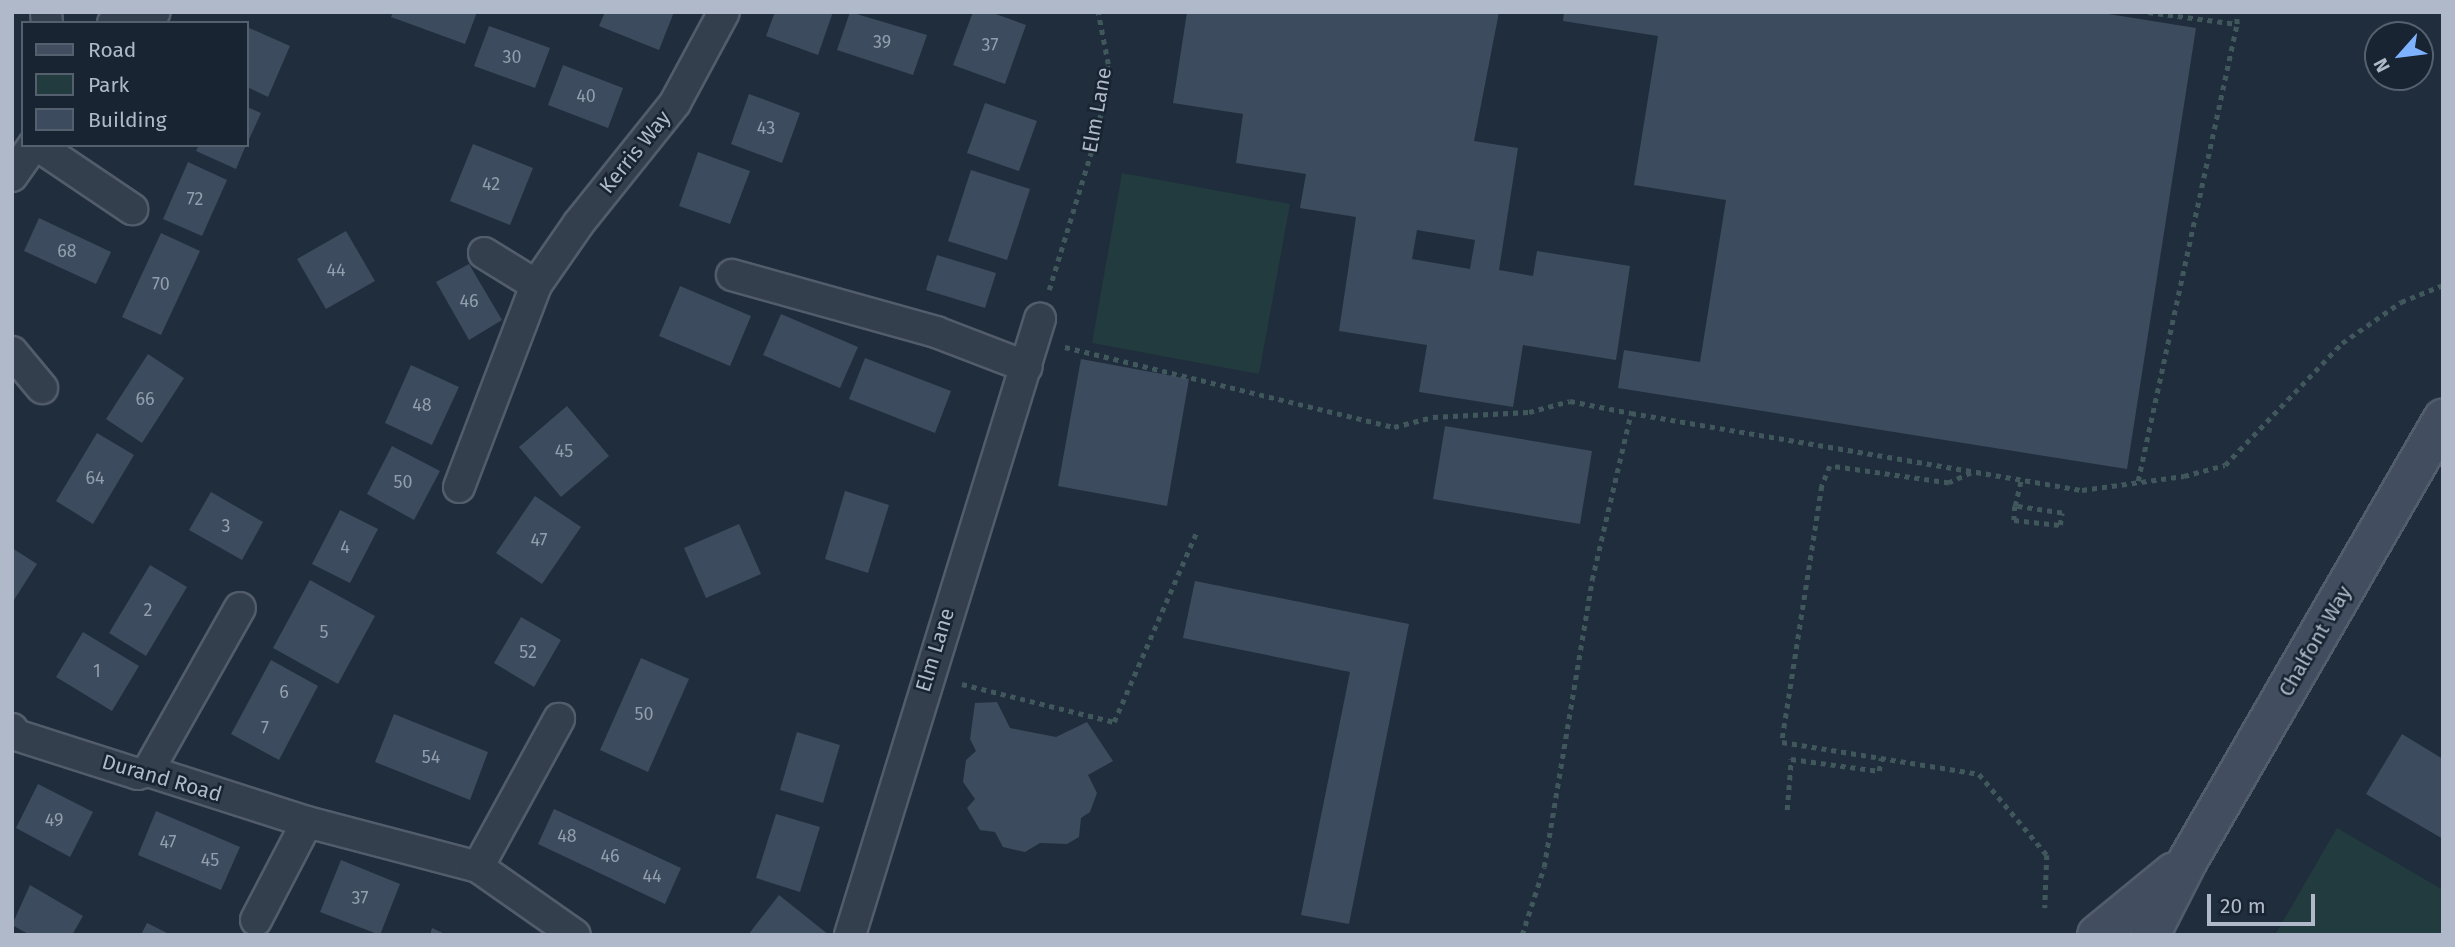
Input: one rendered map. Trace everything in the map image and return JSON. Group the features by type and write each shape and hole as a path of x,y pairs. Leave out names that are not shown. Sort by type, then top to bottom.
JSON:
{"street":[{"path":"121,21 155,12"},
{"name":"Kerris Way","path":"459,487 536,285 579,223 675,103 724,12"},
{"path":"12,176 34,147"},
{"path":"39,147 132,209"},
{"path":"484,253 536,285"},
{"path":"732,275 936,332 1034,342"},
{"name":"Elm Lane","path":"850,935 928,676 1034,342"},
{"path":"12,352 42,388"},
{"name":"Chalfont Way","path":"2150,935 2186,862 2443,419"},
{"path":"148,771 240,608"},
{"path":"478,867 559,719"},
{"name":"Durand Road","path":"14,735 138,774 148,771 307,822 478,867 575,935"},
{"path":"256,920 307,822"},
{"name":"Chalfont Way","path":"2097,935 2186,862"}],"path":[{"name":"Elm Lane","path":"1034,342 1098,130 1108,64 1098,12"},
{"path":"2148,12 2237,24"},
{"path":"2138,481 2237,24 2236,12"},
{"path":"1034,342 1394,427 1433,417 1529,412 1570,401 2082,490 2225,465 2342,343 2400,302 2443,285"},
{"path":"1522,935 1544,867 1592,580 1631,413"},
{"path":"1972,472 1949,483 1829,466 1822,486 1782,742 1979,774 2047,855 2045,908"},
{"path":"2015,506 2062,513 2060,525 2014,520 2015,506 2021,481"},
{"path":"928,676 1114,722 1197,531"},
{"path":"1787,810 1791,759 1879,771 1881,758"}],"green space":[{"path":"1122,173 1290,204 1259,374 1092,343"},
{"path":"2337,828 2443,890 2443,935 2275,935"}],"building":[{"path":"393,12 477,12 465,44 391,17"},
{"path":"605,12 674,12 659,50 599,26"},
{"path":"775,12 833,12 818,55 766,36"},
{"path":"850,12 927,35 913,75 837,50"},
{"path":"973,12 990,12 1026,25 1005,84 953,65"},
{"path":"1187,12 1499,12 1474,141 1518,148 1499,270 1533,276 1537,251 1630,266 1616,360 1523,345 1513,407 1419,392 1427,345 1339,331 1356,217 1300,208 1306,174 1236,163 1243,114 1173,103","holes":["1417,230 1475,240 1470,269 1412,259"]},
{"path":"1564,12 2096,12 2196,28 2127,469 1618,388 1624,350 1700,362 1726,200 1634,185 1658,36 1563,21"},
{"path":"489,26 550,48 535,88 474,66"},
{"path":"248,27 290,46 268,97 248,87"},
{"path":"563,65 623,88 608,128 548,105"},
{"path":"749,94 800,113 782,163 731,144"},
{"path":"985,103 1037,121 1019,171 967,153"},
{"path":"248,107 261,113 248,142"},
{"path":"473,144 533,168 510,225 450,201"},
{"path":"198,147 245,147 236,169 196,151"},
{"path":"698,152 750,171 730,224 679,206"},
{"path":"188,162 227,180 202,236 163,219"},
{"path":"971,170 1030,189 1007,260 948,241"},
{"path":"39,218 111,252 96,284 24,251"},
{"path":"346,231 375,281 326,309 297,259"},
{"path":"161,233 200,251 161,335 122,317"},
{"path":"937,255 996,273 985,308 926,290"},
{"path":"469,264 502,320 469,340 436,282"},
{"path":"680,286 751,316 730,366 659,336"},
{"path":"781,314 858,347 840,388 763,355"},
{"path":"148,354 184,378 142,443 106,419"},
{"path":"865,358 951,391 935,433 849,399"},
{"path":"1081,359 1189,379 1167,506 1058,486"},
{"path":"411,365 459,387 432,445 385,423"},
{"path":"567,406 609,456 561,497 519,447"},
{"path":"1445,426 1592,451 1580,524 1433,499"},
{"path":"97,433 134,455 93,524 56,501"},
{"path":"392,446 440,471 414,520 367,494"},
{"path":"845,491 889,505 868,573 825,559"},
{"path":"211,492 263,522 242,560 189,530"},
{"path":"535,496 581,527 542,584 496,553"},
{"path":"340,510 378,529 350,583 312,564"},
{"path":"739,524 761,574 706,598 684,548"},
{"path":"12,548 37,564 12,603"},
{"path":"150,565 187,587 146,656 109,633"},
{"path":"310,580 375,616 338,684 273,648"},
{"path":"1195,581 1409,624 1349,924 1301,915 1350,672 1183,638"},
{"path":"521,617 561,640 534,687 494,663"},
{"path":"83,632 139,666 112,711 56,677"},
{"path":"641,658 689,679 648,772 600,750"},
{"path":"271,660 318,686 279,760 231,734"},
{"path":"997,702 1010,728 1056,737 1087,722 1113,761 1088,775 1097,793 1090,812 1081,818 1079,837 1067,844 1040,843 1025,852 1003,847 995,832 980,830 967,808 975,799 963,782 966,760 976,751 970,739 975,703"},
{"path":"394,714 488,752 470,800 375,762"},
{"path":"797,732 840,745 823,803 780,790"},
{"path":"2402,734 2443,759 2443,839 2366,794"},
{"path":"38,784 93,812 70,857 16,828"},
{"path":"554,809 681,868 665,904 538,844"},
{"path":"156,811 240,847 221,890 138,855"},
{"path":"776,814 820,827 800,892 756,878"},
{"path":"341,860 400,884 380,935 320,912"},
{"path":"30,885 83,916 72,935 30,935 12,925"},
{"path":"779,895 829,935 748,935"},
{"path":"147,923 171,935 141,935"},
{"path":"432,928 447,935 430,935"}]}
